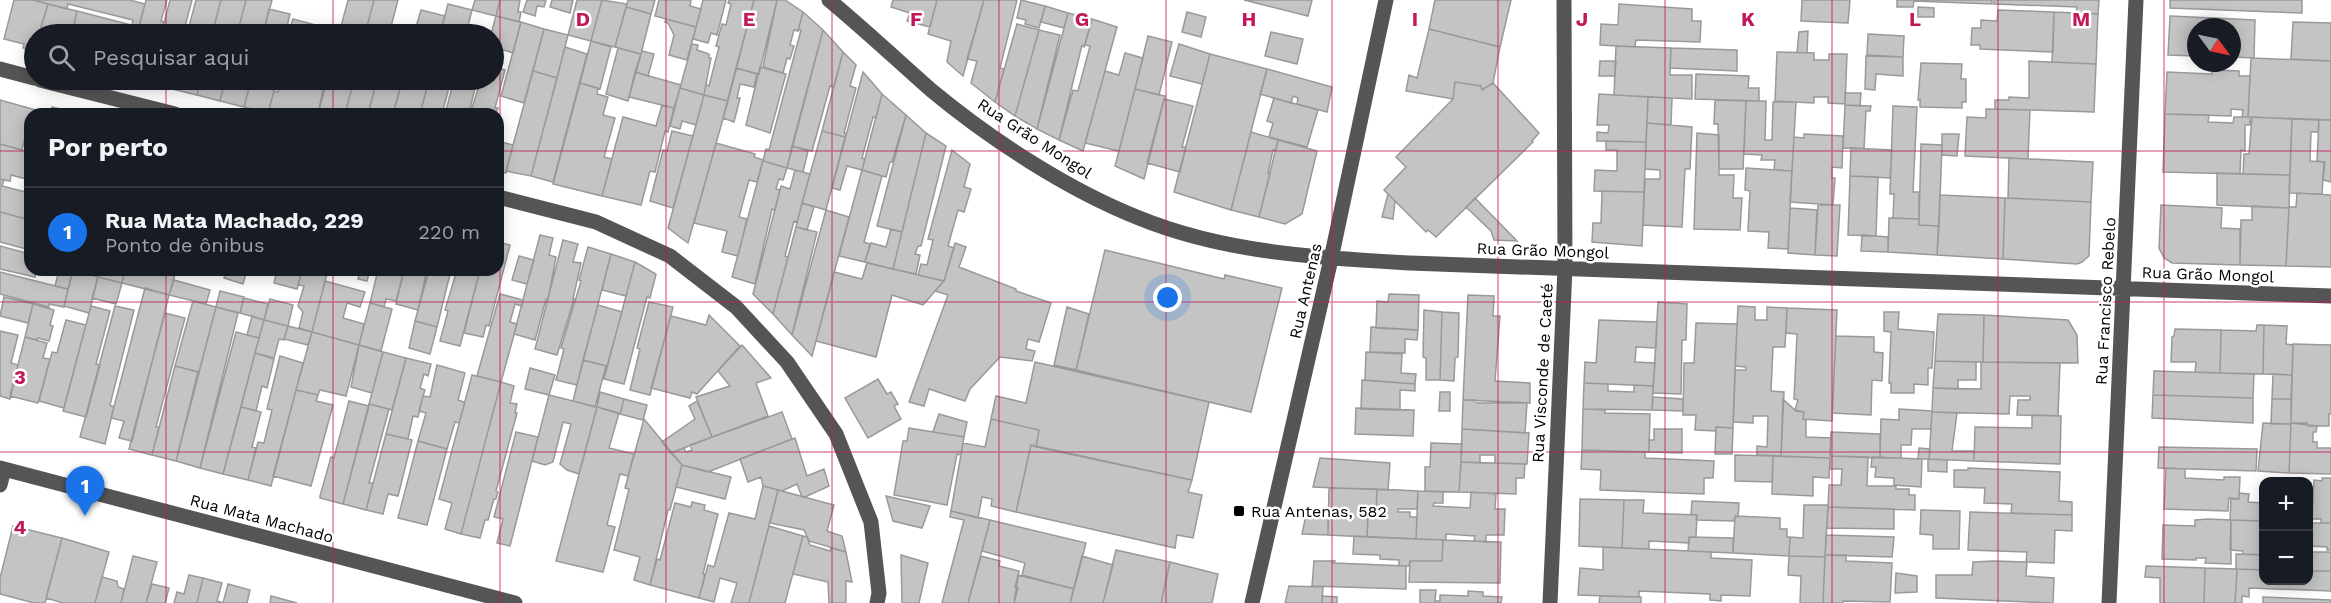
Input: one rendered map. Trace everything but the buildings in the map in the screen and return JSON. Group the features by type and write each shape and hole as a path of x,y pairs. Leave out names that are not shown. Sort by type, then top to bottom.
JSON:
{"street":[{"name":"Rua Grão Mongol","path":"829,0 932,91 1000,141 1072,187 1139,219 1211,241 1277,253 1331,259 2331,296"},
{"name":"Rua Antenas","path":"1252,598 1331,259 1386,0"},
{"name":"Rua Visconde de Caeté","path":"1550,603 1565,268 1564,0"},
{"name":"Rua Francisco Rebelo","path":"2109,603 2136,0"},
{"path":"0,69 24,75"},
{"path":"80,90 151,108"},
{"path":"504,199 597,222 670,256 736,308 787,362 836,434 872,522 878,603"},
{"path":"0,485 2,469"},
{"name":"Rua Mata Machado","path":"2,469 515,603"}],"place":[{"name":"Rua Antenas, 582","path":"1239,511"},
{"name":"Rua Mata Machado, 229","path":"85,516"}]}
